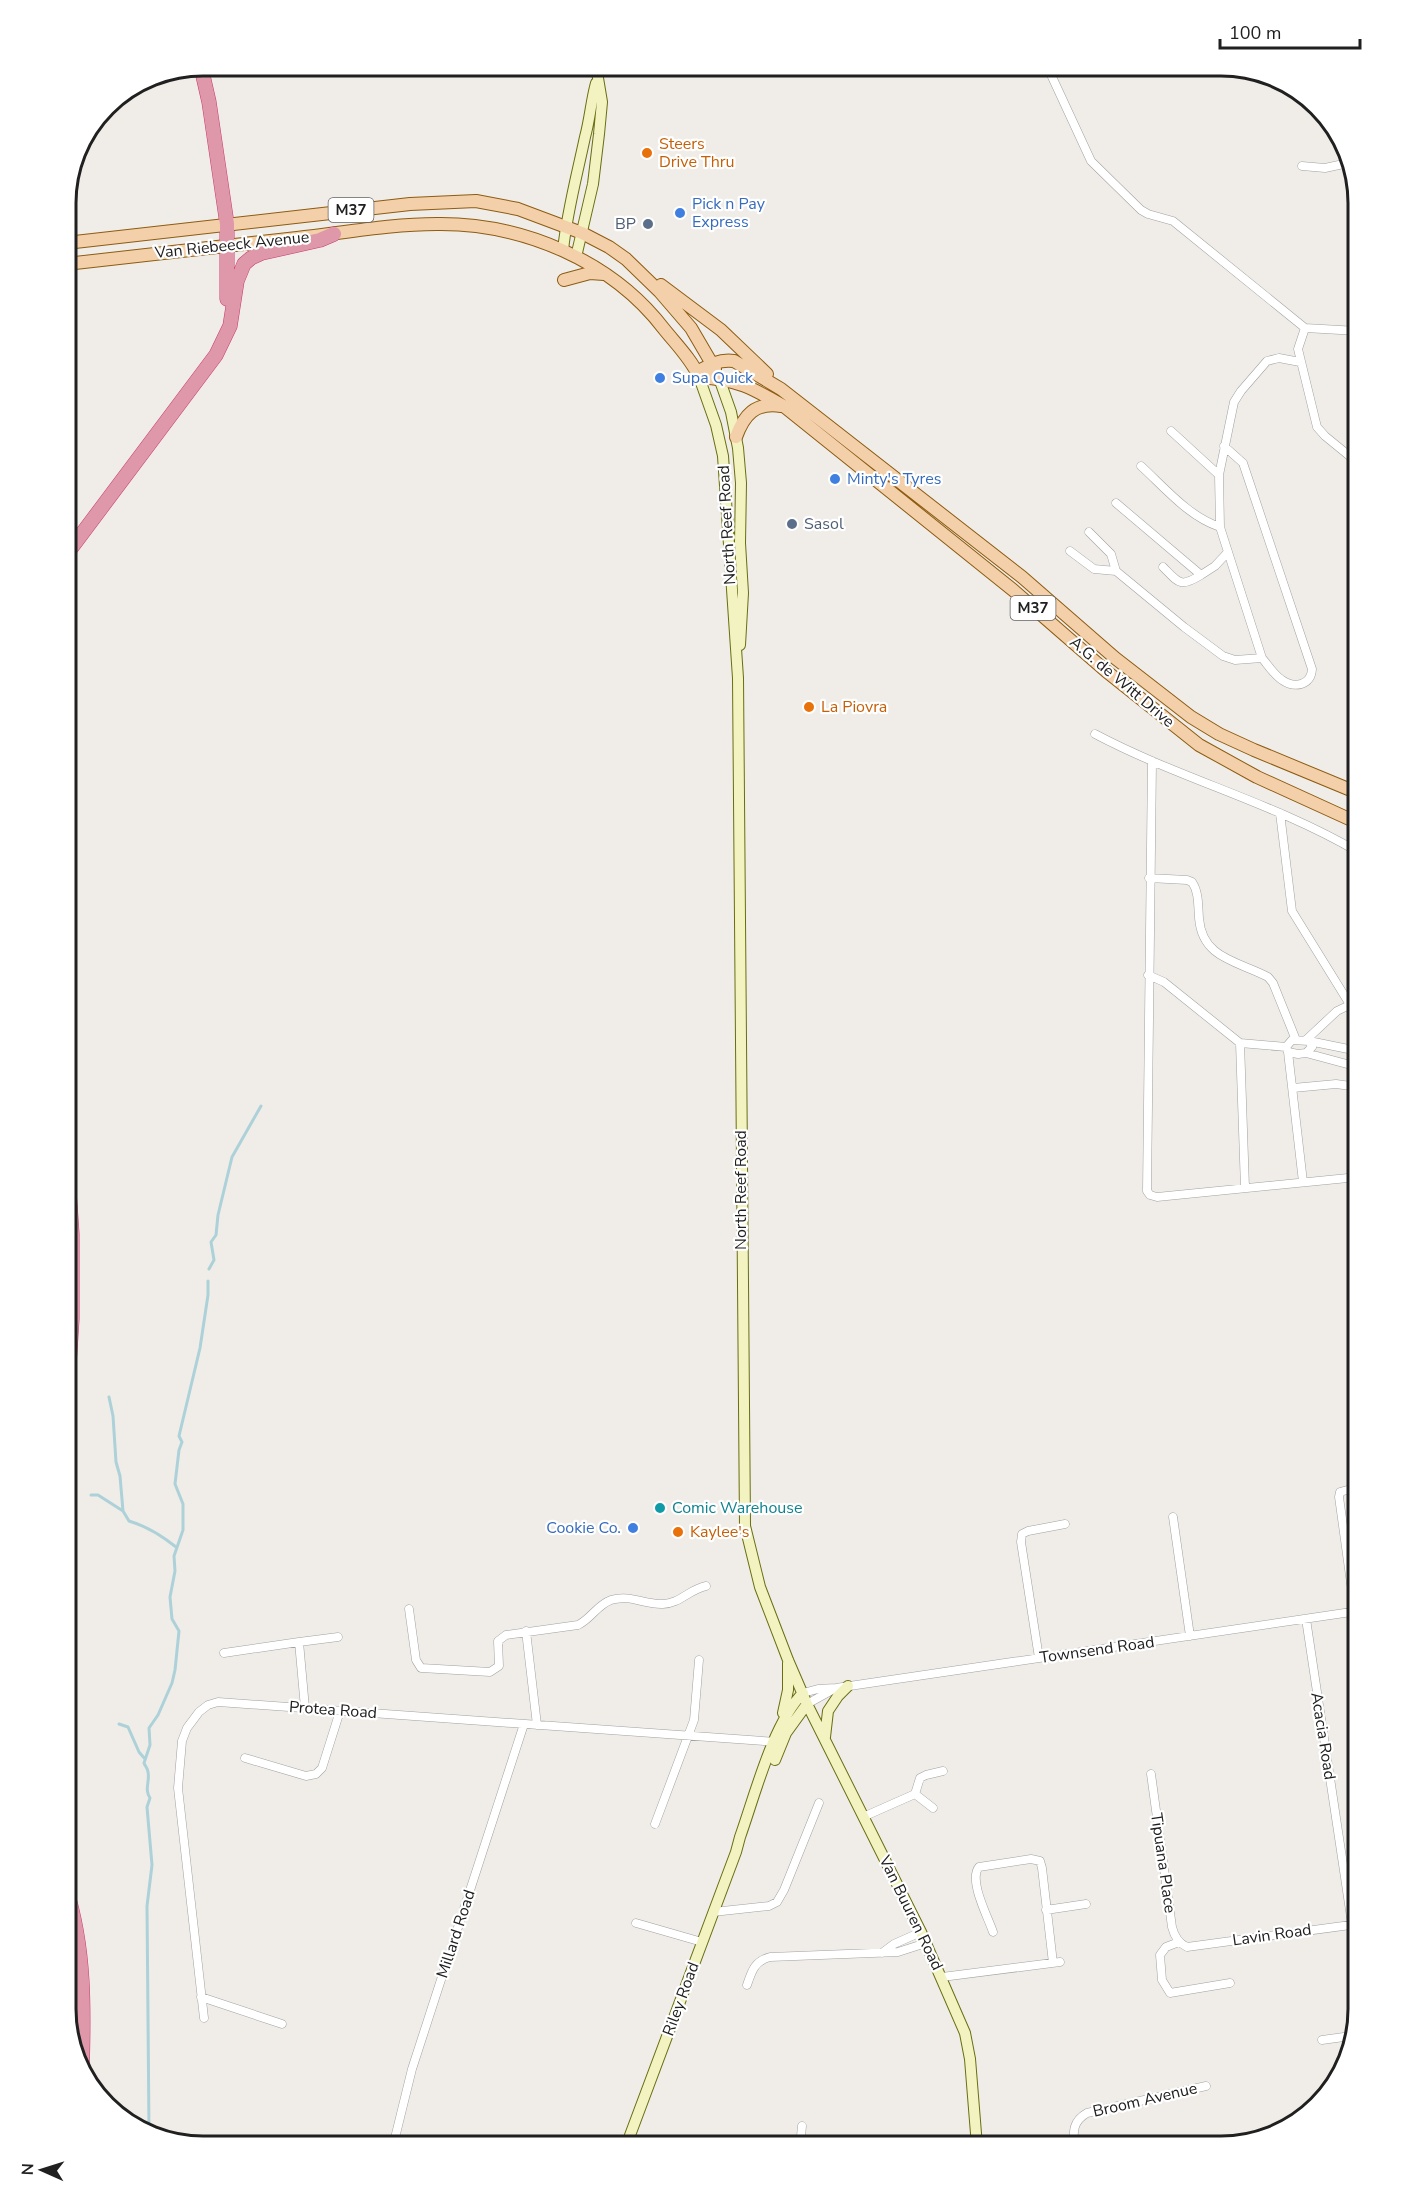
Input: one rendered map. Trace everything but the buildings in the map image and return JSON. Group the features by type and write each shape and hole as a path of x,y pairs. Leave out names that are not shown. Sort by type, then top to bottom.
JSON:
{"highway":[{"path":"203,76 227,224 227,309 222,344"},
{"path":"77,540 222,344 233,316 237,281 244,264 261,253 320,240 334,234"},
{"path":"76,1935 80,1954 84,2013 83,2048"}],"main road":[{"path":"563,250 597,79"},
{"path":"576,257 593,184 599,134 602,102 597,79"},
{"name":"Van Riebeeck Avenue","path":"77,242 410,204 476,201 518,209 582,233"},
{"name":"Van Riebeeck Avenue","path":"77,263 408,225 470,226 535,240 563,250 608,274 653,315 698,374"},
{"name":"M37","path":"582,233 626,259 660,292 691,328 713,363 719,378"},
{"path":"626,259 721,330 781,389"},
{"path":"564,280 590,273 608,274"},
{"name":"A.G. de Witt Drive","path":"713,363 734,361 781,389 1022,578 1144,682 1191,717 1220,734 1348,789"},
{"path":"698,374 713,363"},
{"name":"A.G. de Witt Drive","path":"698,374 749,386 785,407 1013,590 1106,670 1199,745 1230,764 1348,818"},
{"name":"North Reef Road","path":"698,374 716,425 723,456 737,676 745,1526 760,1587 805,1698"},
{"name":"North Reef Road","path":"719,378 731,412 741,483 740,543 743,593 737,676"},
{"path":"736,437 742,421 753,410 770,405 785,407"},
{"path":"875,479 883,469"},
{"path":"1106,670 1115,658"},
{"path":"1136,695 1144,682"},
{"path":"781,1725 788,1690 788,1660"},
{"path":"825,1737 828,1712 838,1696 848,1686"},
{"name":"Riley Road","path":"778,1742 781,1725 791,1705 805,1698"},
{"name":"Riley Road","path":"630,2135 740,1837 778,1742 805,1698"},
{"name":"Van Buuren Road","path":"805,1698 942,1977 965,2033 976,2136"}],"street":[{"path":"1052,77 1087,154 1097,169 1141,210 1173,221 1305,328 1348,330"},
{"path":"1302,166 1325,168 1341,164"},
{"path":"1305,328 1298,349 1317,426 1325,436 1348,455"},
{"path":"1224,447 1243,463 1312,669 1308,682 1299,685 1282,680 1262,658 1220,527 1219,475 1224,447 1234,402 1260,367 1273,358 1300,362"},
{"path":"1171,431 1219,475"},
{"path":"1141,466 1195,515 1220,527"},
{"path":"1116,503 1201,575"},
{"path":"1089,532 1111,554 1116,571"},
{"path":"1070,550 1094,568 1116,571 1223,656 1235,660 1262,658"},
{"path":"1163,567 1177,582 1182,584 1215,566 1228,552"},
{"path":"1095,735 1152,761 1280,813 1348,847"},
{"path":"1152,761 1147,1191 1150,1195 1157,1197 1348,1178"},
{"path":"1280,813 1292,911 1348,1002"},
{"path":"1149,879 1192,882 1197,894 1202,939 1221,956 1268,977 1273,983 1296,1040"},
{"path":"1148,975 1164,982 1239,1043 1287,1049 1298,1054 1306,1053 1348,1064"},
{"path":"1307,1040 1337,1011 1348,1005"},
{"path":"1306,1053 1312,1047 1307,1040"},
{"path":"1303,1182 1287,1049 1289,1041 1307,1040 1348,1049"},
{"path":"1239,1043 1245,1188"},
{"path":"1293,1088 1336,1084 1348,1086"},
{"path":"1348,1488 1340,1492 1339,1497 1348,1554"},
{"path":"1173,1517 1190,1636"},
{"path":"1039,1658 1021,1542 1022,1534 1065,1524"},
{"path":"409,1608 418,1665 426,1669 495,1670 499,1666 498,1646 501,1637 526,1631 578,1625 586,1622 600,1606 611,1600 624,1597 664,1604 675,1602 697,1588 706,1586"},
{"name":"Townsend Road","path":"805,1698 848,1686 1348,1613"},
{"name":"Acacia Road","path":"1306,1619 1348,1880"},
{"path":"526,1631 537,1725"},
{"path":"224,1653 338,1637"},
{"path":"299,1642 305,1708"},
{"path":"655,1824 694,1719 699,1660"},
{"name":"Protea Road","path":"204,2018 178,1788 182,1741 199,1712 208,1705 218,1702 778,1742"},
{"path":"245,1758 306,1776 316,1774 322,1768 340,1711"},
{"name":"Millard Road","path":"396,2135 412,2069 525,1724"},
{"path":"863,1817 915,1794 920,1778 943,1771"},
{"name":"Tipuana Place","path":"1151,1774 1172,1927 1179,1942"},
{"path":"915,1794 933,1808"},
{"path":"713,1912 769,1906 777,1902 819,1803"},
{"path":"942,1977 1056,1963 1040,1861 1031,1859 979,1867 976,1870 974,1879 993,1932"},
{"path":"1046,1910 1086,1904"},
{"path":"636,1923 702,1942"},
{"name":"Lavin Road","path":"1179,1942 1187,1947 1348,1925"},
{"path":"747,1984 758,1962 770,1957 881,1954 894,1944 923,1938"},
{"path":"1179,1942 1166,1947 1160,1955 1162,1980 1170,1993 1230,1983"},
{"path":"201,1997 282,2024"},
{"path":"1322,2040 1344,2037"},
{"name":"Broom Avenue","path":"1074,2136 1074,2128 1078,2119 1087,2113 1206,2086"},
{"path":"801,2136 802,2126"}],"waterway":[{"path":"209,1269 214,1260 211,1242 216,1235 218,1215 232,1157 261,1106"},
{"path":"149,2123 147,1906 152,1865 147,1807 150,1798 147,1792 148,1770 144,1763 150,1745 149,1728 158,1715 175,1670 179,1631 172,1619 170,1597 175,1571 174,1556 183,1530 183,1504 175,1484 182,1442 179,1436 200,1348 208,1281"},
{"path":"109,1397 123,1511 129,1521 153,1531 176,1547"},
{"path":"91,1495 98,1495 123,1511"},
{"path":"119,1724 128,1727 139,1752 145,1759"}],"place":[{"name":"Steers Drive Thru","path":"647,153"},
{"name":"Pick n Pay Express","path":"680,213"},
{"name":"BP","path":"648,224"},
{"name":"Supa Quick","path":"660,378"},
{"name":"Minty's Tyres","path":"835,479"},
{"name":"Sasol","path":"792,524"},
{"name":"La Piovra","path":"809,707"},
{"name":"Comic Warehouse","path":"660,1508"},
{"name":"Cookie Co.","path":"633,1528"},
{"name":"Kaylee's","path":"678,1532"}]}
